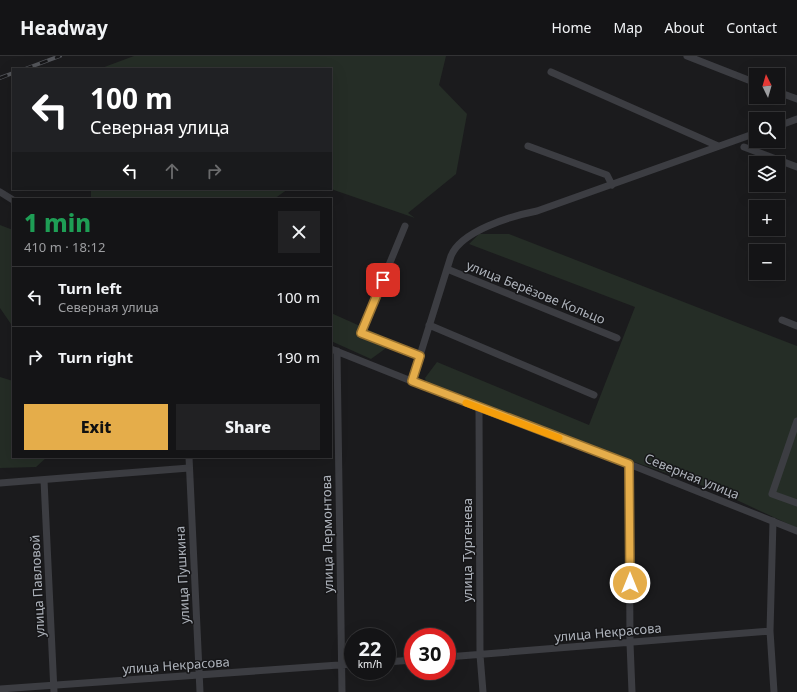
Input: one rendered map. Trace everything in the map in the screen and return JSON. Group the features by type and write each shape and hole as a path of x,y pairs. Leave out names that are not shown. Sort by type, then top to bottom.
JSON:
{"street":[{"path":"687,56 749,80"},
{"path":"551,72 718,146"},
{"path":"785,95 797,99"},
{"path":"785,123 797,119"},
{"path":"412,381 447,269 456,246 469,235 519,214 537,211 749,135"},
{"path":"528,146 607,175 612,184"},
{"path":"744,147 797,167"},
{"path":"0,192 12,199"},
{"path":"404,226 361,333 420,356"},
{"name":"улица Берёзове Кольцо","path":"447,269 617,338"},
{"path":"782,320 797,326"},
{"path":"429,325 594,395"},
{"name":"Северная улица","path":"334,350 479,408 629,464 797,531"},
{"name":"улица Лермонтова","path":"334,350 340,665 342,692"},
{"name":"улица Тургенева","path":"479,408 480,655 483,692"},
{"path":"797,421 772,494 797,504"},
{"name":"улица Пушкина","path":"189,458 200,692"},
{"path":"629,464 630,643 632,692"},
{"path":"0,483 189,468"},
{"name":"улица Павловой","path":"44,480 54,689"},
{"path":"773,521 770,631 774,692"},
{"name":"улица Некрасова","path":"456,656 770,631"},
{"name":"улица Некрасова","path":"0,689 54,689 200,675 344,665"}],"shaded area":[{"path":"134,56 446,56 439,85 467,114 456,174 408,213 415,218 332,189 332,68 102,68"},
{"path":"91,190 287,190 275,198 91,198"},
{"path":"0,225 12,230 12,326 0,308"},
{"path":"479,234 509,234 797,346 797,528 715,490 479,408 427,385 425,378 437,362 589,425 635,307 469,244"},
{"path":"332,313 378,334 393,343 371,359 332,341"},
{"path":"0,377 12,381 12,458 46,458 36,467 0,468"}],"railway":[{"path":"28,68 60,56"},
{"path":"0,78 12,73"}],"slow traffic":[{"path":"466,403 559,438"}],"route":[{"path":"383,280 361,333 420,356 412,381 479,408 629,464 630,583"}]}
